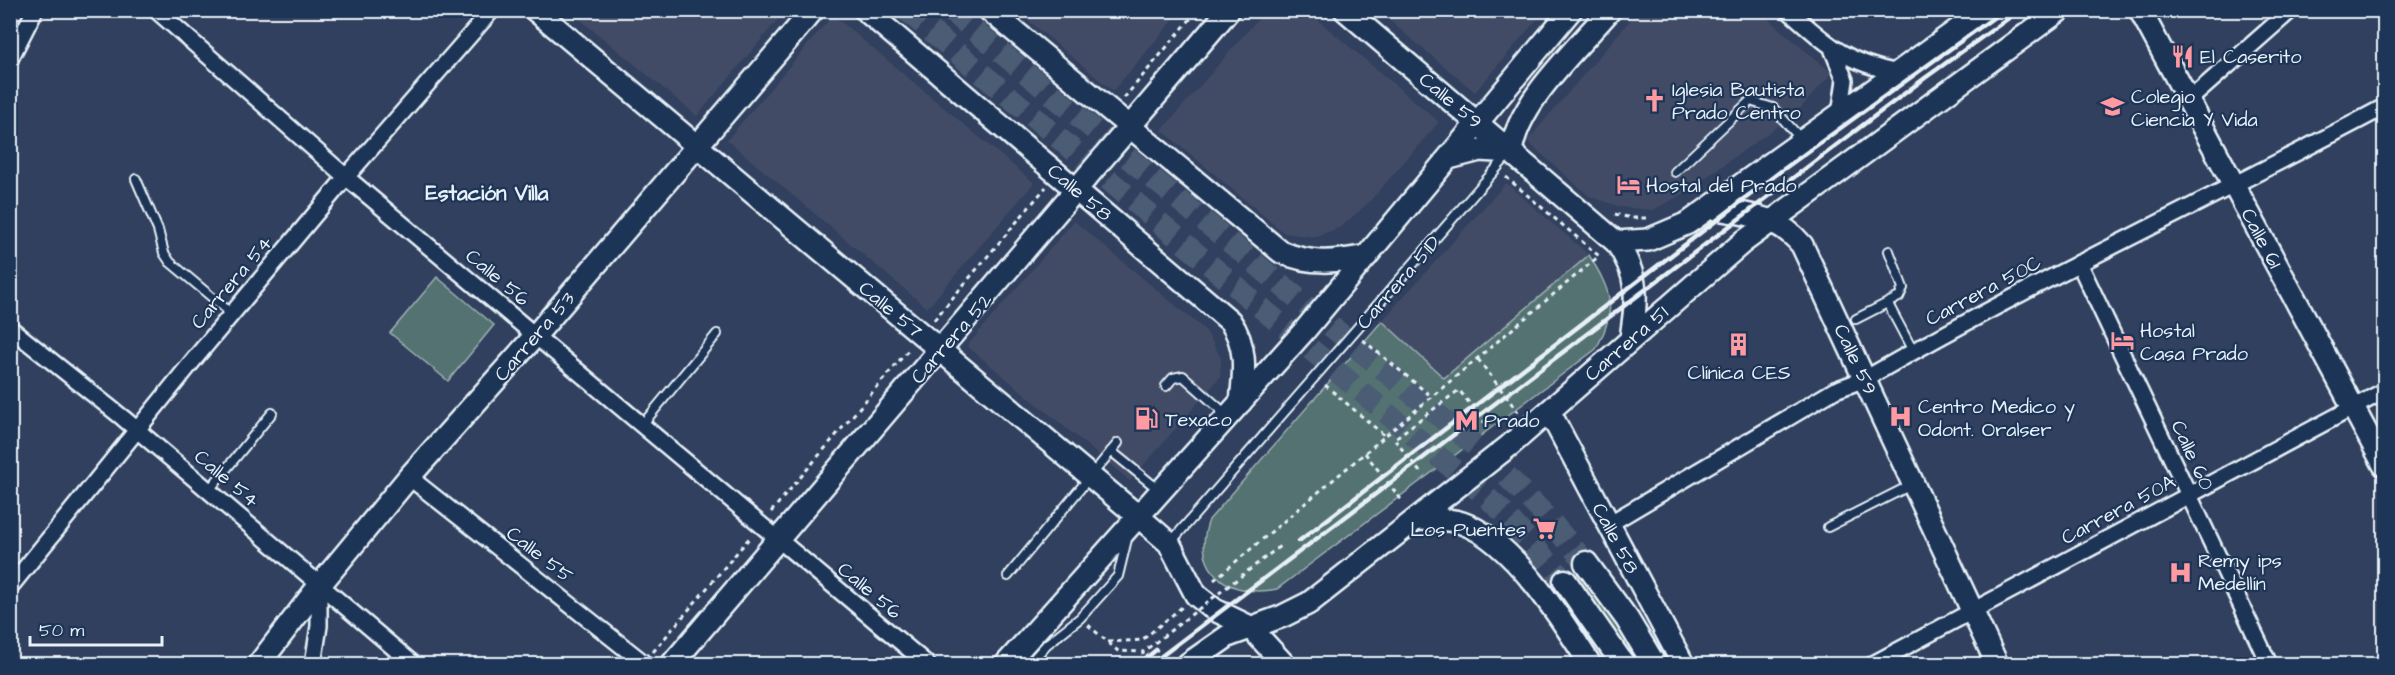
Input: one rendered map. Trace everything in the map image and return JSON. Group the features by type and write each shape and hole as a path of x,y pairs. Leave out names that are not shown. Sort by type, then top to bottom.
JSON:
{"main road":[{"name":"Calle 57","path":"535,10 1090,476 1135,521 1169,543 1196,595 1215,610 1250,627 1284,664"},
{"name":"Carrera 53","path":"260,664 319,586 409,477 535,336 813,10"},
{"name":"Calle 58","path":"865,10 1230,321 1237,332 1244,356 1234,409"},
{"path":"990,10 1130,129 1281,252 1300,260 1319,263 1367,256"},
{"name":"Carrera 52","path":"672,664 1078,191 1229,10"},
{"name":"Calle 59","path":"1345,10 1616,242 1630,264 1637,292 1632,338"},
{"name":"Carrera 51D","path":"1006,664 1161,492 1367,256 1571,10"},
{"name":"Carrera 51D","path":"1511,152 1515,132 1526,108 1610,10"},
{"path":"1616,242 1663,236 1711,208 1985,10"},
{"name":"Carrera 51","path":"1188,664 1216,642 1283,616 1309,603 1410,511 1549,411 1715,264 1772,219 2060,10"},
{"name":"Calle 61","path":"2140,10 2385,465"},
{"path":"1449,158 1480,150 1511,152"},
{"name":"Calle 59","path":"1711,208 1772,219 1792,233 1802,245 1997,664"},
{"name":"Calle 58","path":"1549,411 1683,664"},
{"path":"1410,511 1461,523 1492,540 1541,592 1590,664"},
{"path":"1586,563 1627,619 1654,664"},
{"path":"1565,581 1623,664"}],"street":[{"path":"10,59 36,10"},
{"name":"Calle 56","path":"156,10 346,177 927,664"},
{"name":"Carrera 54","path":"10,587 346,177 492,10"},
{"path":"1788,10 1832,48 1857,63 1898,73"},
{"path":"2188,101 2291,10"},
{"path":"1832,48 1845,80 1840,114"},
{"name":"Carrera 50C","path":"1609,524 1835,390 1865,379 2079,263 2235,186 2385,107"},
{"name":"Calle 60","path":"2079,263 2269,664"},
{"name":"Calle 54","path":"10,328 209,490 413,664"},
{"name":"Carrera 50A","path":"1873,664 2385,391"},
{"name":"Calle 55","path":"409,477 644,664"},
{"path":"313,664 319,626 319,586"}],"lane":[{"path":"1675,172 1750,101 1773,108 1803,141"},
{"name":"Carrera 51D","path":"1169,543 1511,152"},
{"path":"136,179 158,230 164,253 170,262 232,314"},
{"path":"1856,319 1899,297 1904,288 1889,251"},
{"path":"1888,304 1913,351"},
{"path":"642,425 717,334"},
{"path":"1166,386 1173,378 1183,376 1234,409"},
{"path":"209,490 272,413"},
{"path":"1008,576 1118,443"},
{"path":"1111,451 1161,492"},
{"path":"1828,527 1914,483"},
{"name":"Carrera 51D","path":"1029,664 1047,644 1080,618 1118,576 1135,521"}],"path":[{"path":"1119,103 1198,10"},
{"path":"1214,580 1599,256 1506,177"},
{"path":"930,324 1048,184"},
{"path":"1607,212 1631,218 1657,217"},
{"path":"1363,340 1432,397"},
{"path":"644,664 913,344"},
{"path":"1478,358 1520,414"},
{"path":"1324,385 1385,436"},
{"path":"1420,472 1394,439 1460,390 1485,423"},
{"path":"1419,408 1425,416"},
{"path":"1365,453 1410,511"},
{"path":"1080,618 1118,651 1143,652 1280,546"},
{"path":"1215,591 1226,597"},
{"path":"1108,642 1142,640 1185,604"},
{"path":"1143,652 1143,664"}],"shaded area":[{"path":"570,11 785,11 697,116"},
{"path":"1017,11 1181,11 1113,91"},
{"path":"1265,11 1307,11 1439,122 1369,202 1341,227 1314,237 1284,233 1162,130"},
{"path":"1378,11 1544,11 1475,92"},
{"path":"1638,11 1758,11 1832,73 1796,113 1683,194 1653,210 1621,207 1589,196 1527,141"},
{"path":"833,15 1034,183 927,308 727,140"},
{"path":"1506,183 1589,255 1444,378 1382,321"},
{"path":"1074,221 1206,331 1221,358 1220,377 1130,481 967,346"}],"green space":[{"path":"1589,255 1603,280 1610,311 1596,349 1277,589 1244,590 1218,577 1210,567 1205,554 1205,538 1209,520 1382,321 1444,378"},
{"path":"437,277 494,325 448,381 390,333"},
{"path":"1581,571 1644,664 1634,664 1574,578"}],"tunnel":[{"path":"906,10 1482,493 1502,511 1565,581"},
{"path":"950,10 1485,454 1545,515 1586,563"}],"railway":[{"path":"1299,541 1781,171 2004,10"},
{"path":"1151,664 1925,78 2020,10"},
{"path":"1139,664 1156,650"}],"place":[{"name":"El Caserito","path":"2182,56"},
{"name":"Iglesia Bautista Prado Centro","path":"1654,100"},
{"name":"Colegio Ciencia Y Vida","path":"2113,107"},
{"name":"Hostal del Prado","path":"1628,185"},
{"name":"Hostal Casa Prado","path":"2122,341"},
{"name":"Clínica CES","path":"1739,345"},
{"name":"Centro Medico y Odont. Oralser","path":"1900,417"},
{"name":"Texaco","path":"1147,419"},
{"name":"Prado","path":"1466,420"},
{"name":"Los Puentes","path":"1544,529"},
{"name":"Remy ips Medellín","path":"2180,572"}],"district":[{"name":"Estación Villa","path":"487,193"}]}
